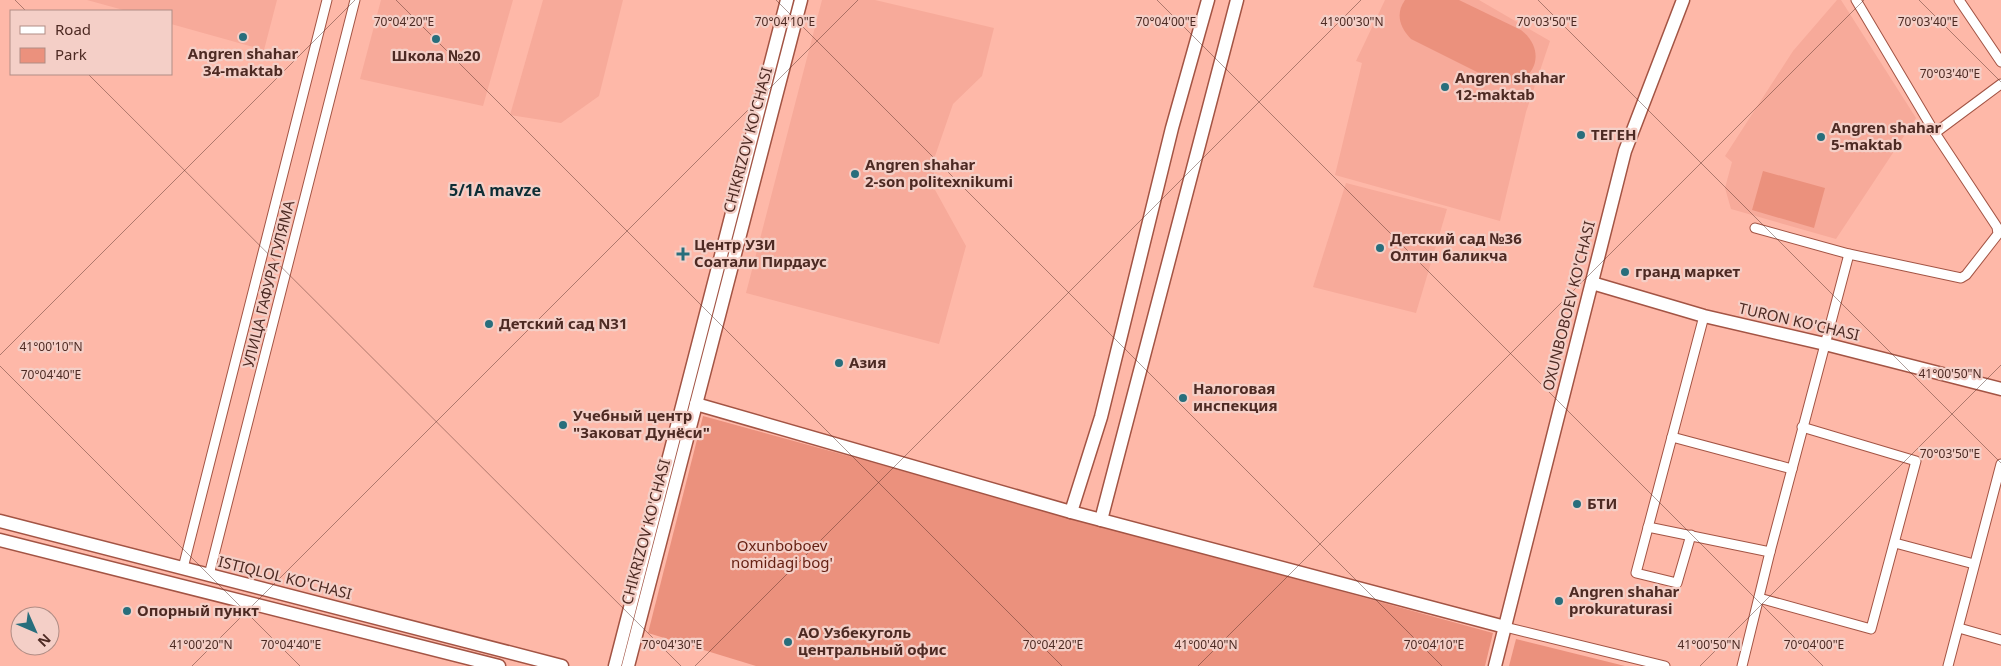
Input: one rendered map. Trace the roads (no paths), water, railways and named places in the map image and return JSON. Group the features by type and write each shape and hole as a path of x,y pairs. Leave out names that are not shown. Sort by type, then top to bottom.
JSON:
{"main road":[{"name":"CHIKRIZOV KO'CHASI","path":"628,666 628,642 787,0"},
{"name":"CHIKRIZOV KO'CHASI","path":"615,666 628,642 696,404 801,0"},
{"path":"1072,512 1101,417 1172,128 1208,0"},
{"path":"1101,520 1237,0"},
{"name":"OXUNBOBOEV KO'CHASI","path":"1495,666 1625,150 1683,0"},
{"name":"TURON KO'CHASI","path":"1592,282 1704,316 2001,388"},
{"path":"696,404 1101,520 1505,627"},
{"name":"ISTIQLOL KO'CHASI","path":"0,521 562,666"},
{"path":"0,540 499,666"},
{"path":"132,573 136,557"}],"street":[{"path":"183,568 327,0"},
{"name":"УЛИЦА ГАФУРА ГУЛЯМА","path":"209,575 355,0"},
{"path":"1755,228 1849,254 1961,278 1966,275 1998,234 1997,227 1935,133 1856,0"},
{"path":"1959,0 2001,62"},
{"path":"1935,133 2001,84"},
{"path":"1742,666 1802,427 1849,254"},
{"path":"1692,535 1677,583 1636,573 1704,316"},
{"path":"1759,598 1871,629 1916,462 1802,427"},
{"path":"1672,436 1792,469"},
{"path":"1948,666 1974,564 1996,498 2001,464"},
{"path":"1648,527 1770,552"},
{"path":"1894,542 1974,564"},
{"path":"1505,627 1665,666"},
{"path":"1958,628 2001,640"}],"place":[{"name":"Angren shahar 34-maktab","path":"243,37"},
{"name":"Школа №20","path":"436,39"},
{"name":"Angren shahar 12-maktab","path":"1445,87"},
{"name":"ТЕГЕН","path":"1581,135"},
{"name":"Angren shahar 5-maktab","path":"1821,137"},
{"name":"Angren shahar 2-son politexnikumi","path":"855,174"},
{"name":"Детский сад №36 Олтин баликча","path":"1380,248"},
{"name":"Центр УЗИ Соатали Пирдаус","path":"683,254"},
{"name":"гранд маркет","path":"1625,272"},
{"name":"Детский сад N31","path":"489,324"},
{"name":"Азия","path":"839,363"},
{"name":"Налоговая инспекция","path":"1183,398"},
{"name":"Учебный центр \"Заковат Дунёси\"","path":"563,425"},
{"name":"БТИ","path":"1577,504"},
{"name":"Angren shahar prokuraturasi","path":"1559,601"},
{"name":"Опорный пункт","path":"127,611"},
{"name":"АО Узбекуголь центральный офис","path":"788,642"}],"district":[{"name":"5/1A mavze","path":"495,190"}],"park label":[{"name":"Oxunboboev nomidagi bog'","path":"782,554"}]}
